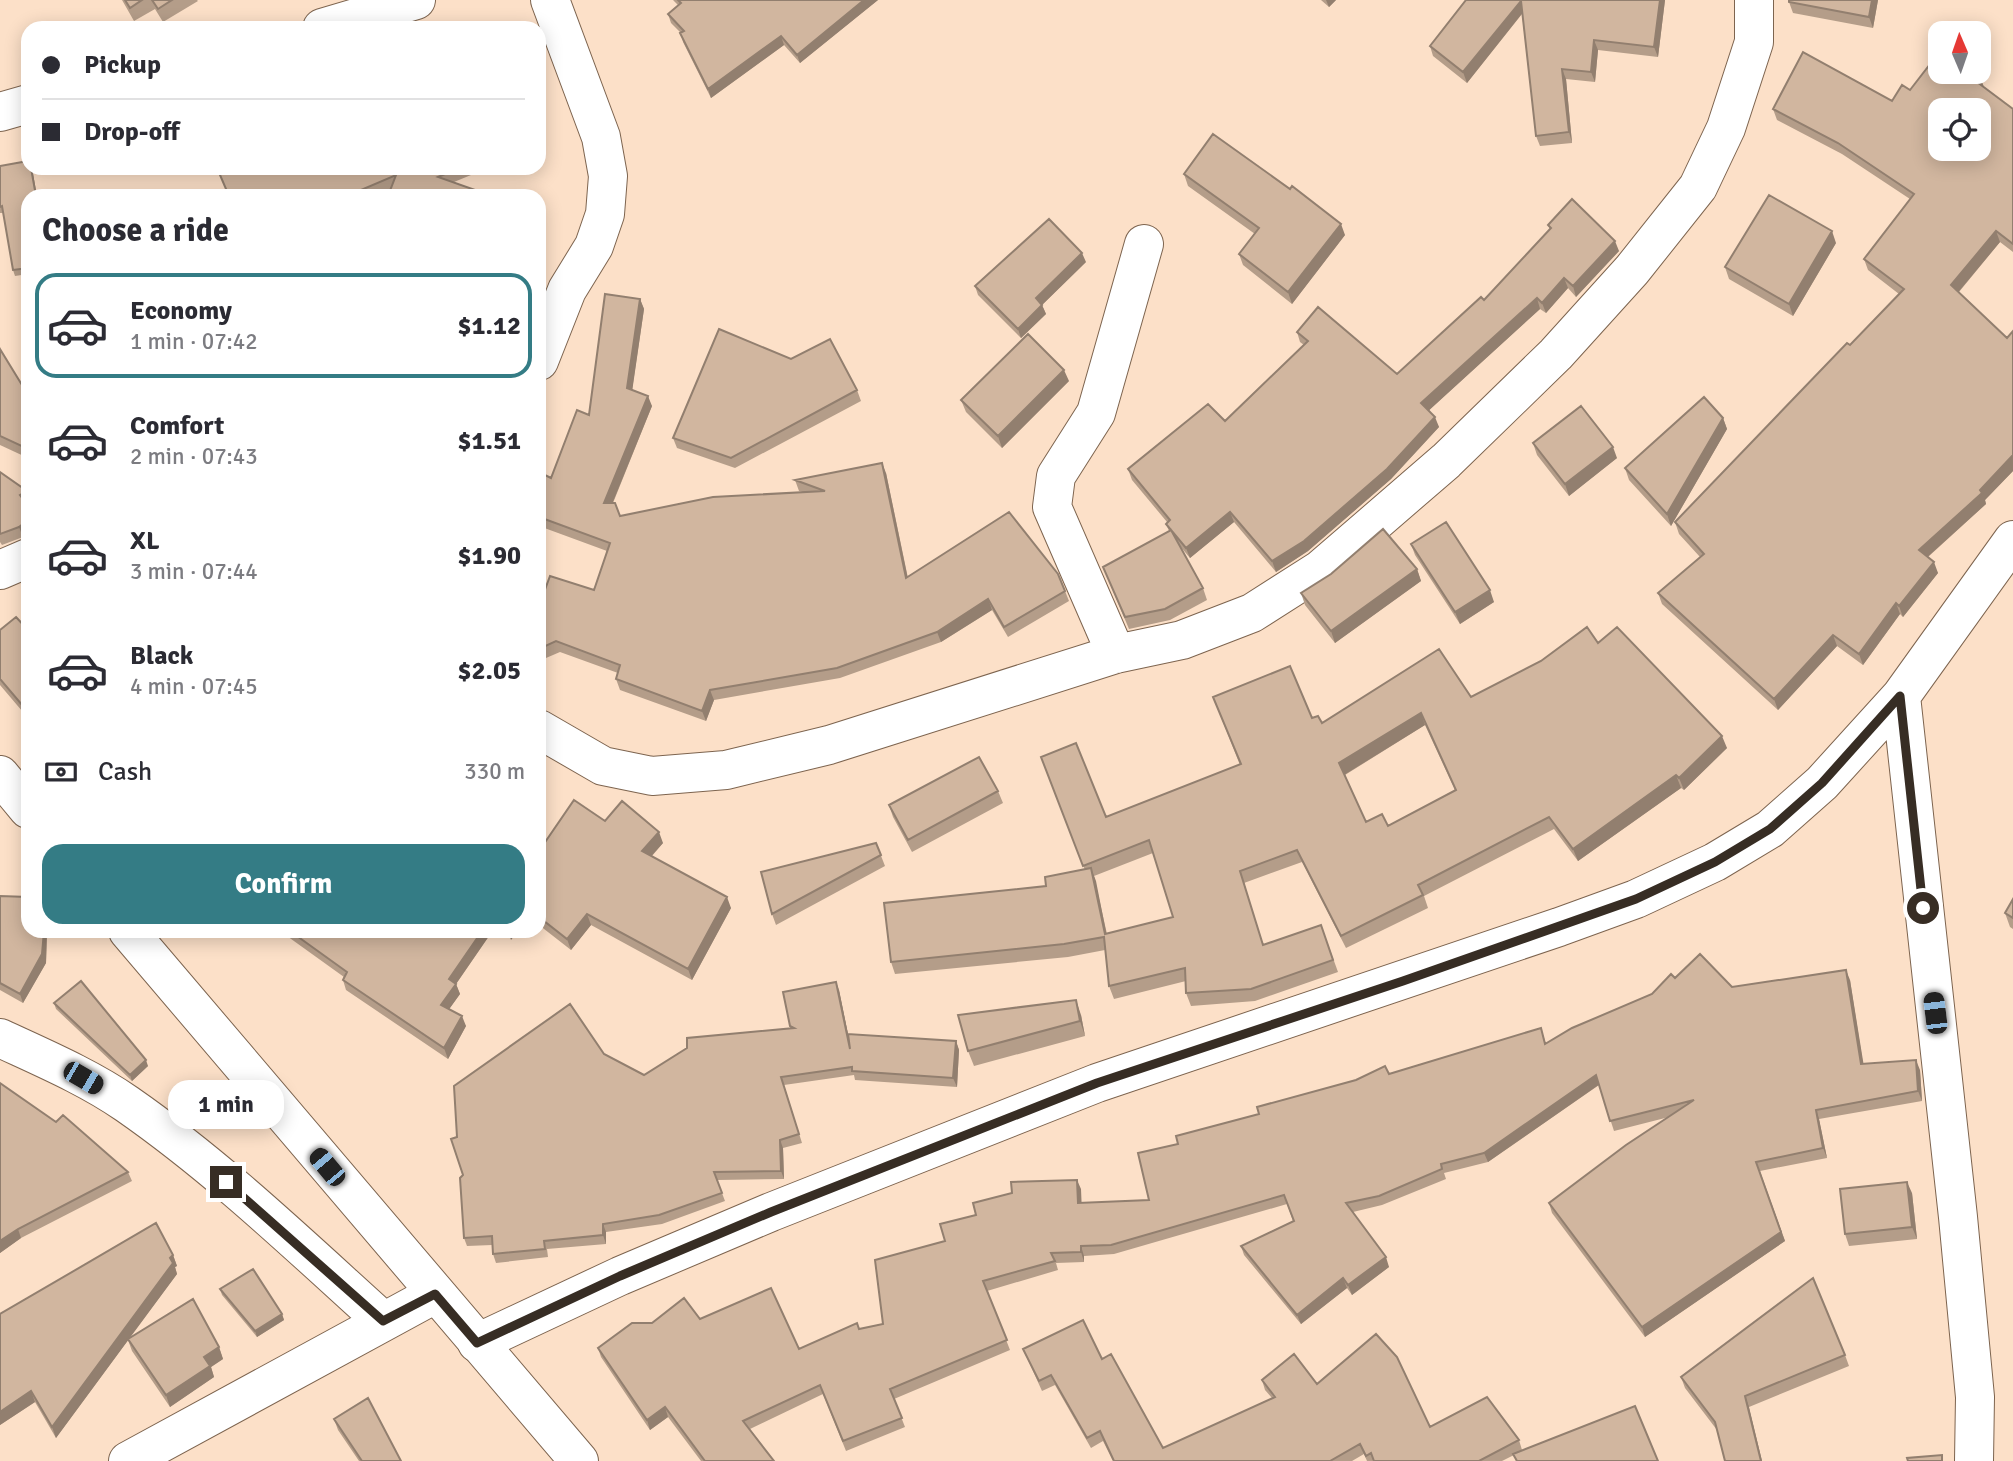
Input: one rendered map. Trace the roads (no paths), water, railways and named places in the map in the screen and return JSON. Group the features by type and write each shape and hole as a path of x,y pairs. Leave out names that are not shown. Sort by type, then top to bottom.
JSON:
{"main road":[{"path":"346,21 416,0"},
{"path":"546,344 568,290 594,246 605,214 608,176 601,137 550,0"},
{"path":"546,733 603,766 652,776 726,770 829,745 1116,654 1182,640 1252,613 1321,569 1446,461 1556,354 1632,270 1698,187 1726,128 1754,42 1754,0"},
{"path":"0,112 21,106"},
{"path":"1116,654 1052,507 1056,476 1096,413 1144,244"},
{"path":"477,1343 620,1276 771,1212 1097,1083 1403,981 1636,899 1715,862 1770,829 1822,783 1900,696 2013,540"},
{"path":"0,570 21,561"},
{"path":"1900,696 1958,1217 1975,1397 1974,1461"},
{"path":"0,775 21,800"},
{"path":"134,938 579,1461"},
{"path":"0,1038 61,1066 125,1103 206,1164 383,1321"},
{"path":"128,1461 435,1294"}]}
